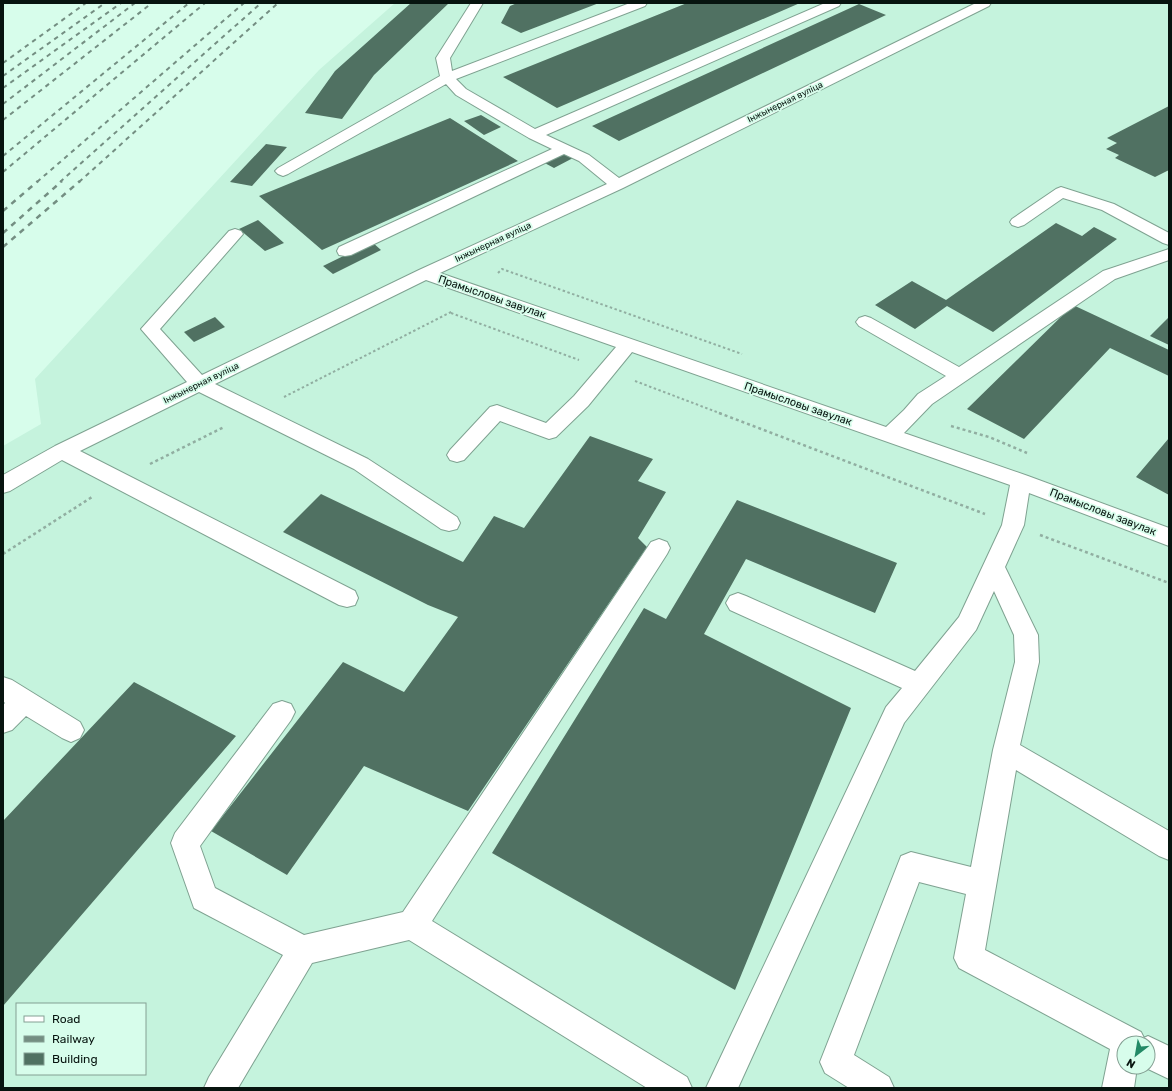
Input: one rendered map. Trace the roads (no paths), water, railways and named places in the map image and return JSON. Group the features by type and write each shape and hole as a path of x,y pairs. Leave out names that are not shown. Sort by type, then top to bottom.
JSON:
{"street":[{"path":"477,3 443,58 447,78 461,92 534,135 584,158 618,185"},
{"path":"282,171 447,78 641,3"},
{"path":"534,135 835,3"},
{"name":"Інжынерная вуліца","path":"3,485 62,451 425,274 618,185 985,3"},
{"path":"345,251 564,149"},
{"path":"1018,222 1061,192 1108,207 1169,240"},
{"path":"235,234 150,329 199,384 361,464 449,523"},
{"path":"889,436 926,398 1109,275 1169,254"},
{"name":"Прамысловы завулак","path":"425,274 1021,481 1169,537"},
{"path":"865,322 960,376"},
{"path":"457,455 497,412 549,432 581,401 629,344"},
{"path":"62,451 347,598"},
{"path":"722,1088 895,715 968,623 1013,525 1021,481"},
{"path":"412,926 659,548"},
{"path":"994,567 1026,636 1027,662 1006,750 969,958 1116,1038"},
{"path":"738,603 919,684"},
{"path":"3,688 71,730"},
{"path":"3,722 24,701"},
{"path":"282,712 185,843 204,898 303,950 412,926 676,1088"},
{"path":"1006,750 1169,846"},
{"path":"878,1088 836,1062 912,866 982,884"},
{"path":"220,1088 303,950"},
{"path":"1156,1058 1169,1064"},
{"path":"1118,1088 1122,1075"}],"railway":[{"path":"3,63 86,3"},
{"path":"3,76 105,3"},
{"path":"3,88 121,3"},
{"path":"3,104 135,3"},
{"path":"3,120 152,3"},
{"path":"3,156 189,3"},
{"path":"3,172 205,3"},
{"path":"37,182 244,3"},
{"path":"60,182 261,3"},
{"path":"79,182 278,3"},
{"path":"3,211 38,181"},
{"path":"3,233 62,181"},
{"path":"3,247 80,181"}]}
